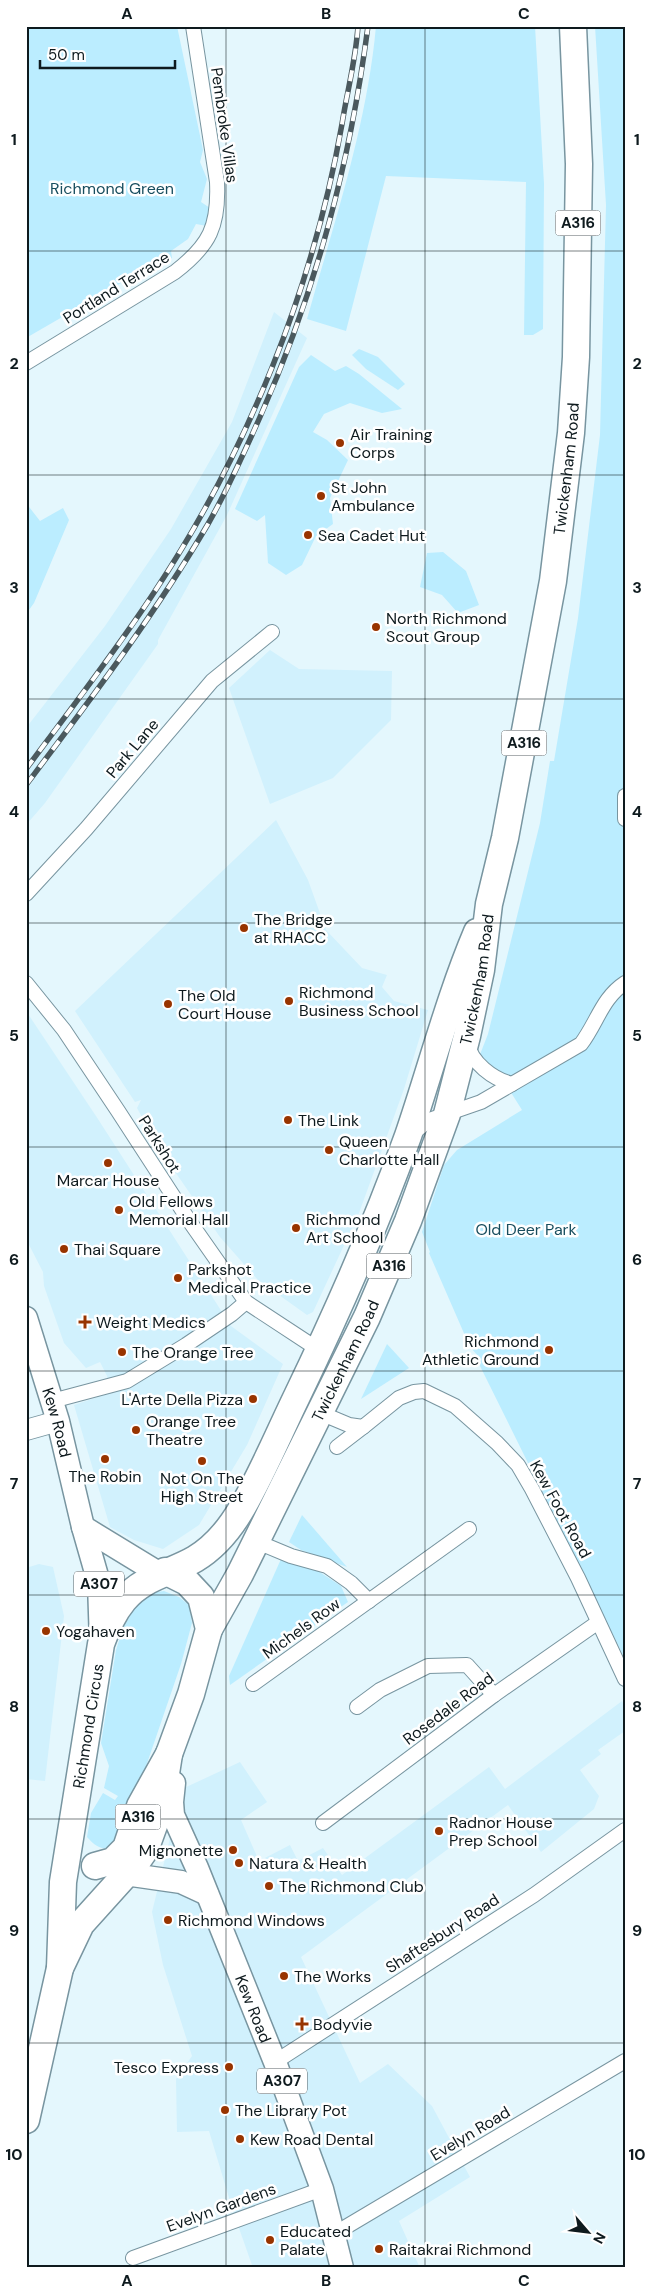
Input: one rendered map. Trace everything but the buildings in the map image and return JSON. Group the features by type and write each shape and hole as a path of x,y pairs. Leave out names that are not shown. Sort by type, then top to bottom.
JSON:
{"highway":[{"name":"Twickenham Road","path":"209,1629 240,1574 318,1412 367,1318 397,1247 447,1114 467,1036 481,970 489,904 505,838 543,639 562,518 571,433 576,357 579,164 573,26"},
{"name":"Twickenham Road","path":"162,1572 195,1559 220,1540 242,1508 319,1350 377,1220 407,1138 462,968 489,904"},
{"name":"A316","path":"95,1866 113,1861 126,1848 140,1806 169,1754 191,1694 209,1629 201,1597 187,1582 162,1572"},
{"name":"Richmond Circus","path":"71,1843 101,1644 110,1622 124,1599 135,1589 162,1572"},
{"name":"A316","path":"60,1968 80,1924 145,1850 161,1806 169,1754"},
{"name":"A316","path":"26,2120 60,1968 62,1894 71,1843"},
{"path":"71,1843 81,1859 107,1871 125,1874"}],"main road":[{"name":"Kew Road","path":"26,1318 55,1411 83,1527"},
{"name":"A307","path":"83,1527 162,1572"},
{"name":"A307","path":"83,1527 99,1583 101,1644"},
{"name":"Kew Road","path":"191,1694 172,1802 173,1815 275,2062 322,2189 342,2268"},
{"path":"125,1874 181,1882 207,1894"}],"street":[{"name":"Pembroke Villas","path":"193,26 217,182 218,208 213,228"},
{"name":"Portland Terrace","path":"26,363 123,306 175,272 203,246 213,228"},
{"name":"Park Lane","path":"26,894 86,829 212,681 272,632"},
{"path":"625,796 625,819"},
{"path":"407,1138 429,1120 480,1102 581,1044 592,1030 599,1010 610,995 625,982"},
{"name":"Parkshot","path":"26,983 69,1038 185,1215 246,1302 319,1350"},
{"path":"467,1036 469,1049 480,1065 502,1081 512,1084"},
{"path":"26,1430 55,1411 127,1382 186,1345 232,1314 246,1302"},
{"name":"Kew Foot Road","path":"363,1427 399,1398 414,1392 424,1391 455,1406 472,1420 518,1465 578,1578 597,1623 625,1679"},
{"path":"318,1412 349,1425 363,1427"},
{"path":"337,1447 363,1427"},
{"name":"Michels Row","path":"253,1684 469,1529"},
{"name":"Michels Row","path":"255,1541 291,1556 327,1566 351,1583 369,1601"},
{"name":"Rosedale Road","path":"323,1824 494,1695 597,1623"},
{"path":"357,1707 380,1690 428,1666 467,1665 494,1695"},
{"name":"Shaftesbury Road","path":"275,2062 534,1895 625,1830"},
{"name":"Evelyn Road","path":"334,2234 625,2062"},
{"name":"Evelyn Gardens","path":"133,2258 322,2189"}],"shaded area":[{"path":"274,312 307,338 227,515 158,640 158,644 45,803 26,825 26,728 105,626 171,529 232,422"},
{"path":"270,650 299,669 392,671 391,720 333,778 270,804 229,688"},
{"path":"276,820 308,880 326,930 362,968 387,975 382,987 394,1001 428,1010 404,1089 359,1213 313,1312 307,1315 258,1280 220,1237 160,1150 137,1108 141,1100 135,1102 75,1011"},
{"path":"26,1011 231,1326 283,1364 247,1445 199,1525 163,1549 134,1540 110,1527 74,1405 110,1393 107,1376 100,1362 86,1368 64,1343 44,1286 43,1272 26,1239"},
{"path":"39,1564 53,1567 64,1616 45,1781 26,1779 26,1568"},
{"path":"622,1701 625,1708 625,1731 598,1750 601,1754 580,1770 599,1796 594,1809 541,1852 508,1805 301,1957 360,2083 388,2064 432,2106 470,2177 399,2221 420,2268 253,2268 233,2211 209,2131 177,2132 176,2079 192,2056 163,1965 152,1912 182,1789 240,1762 267,1802 241,1820 259,1861 290,1845 298,1861 323,1848 342,1875 489,1767 505,1789"}],"green space":[{"name":"Richmond Green","path":"26,26 177,26 203,150 200,162 207,179 201,202 210,208 207,226 196,224 188,239 171,251 172,258 149,273 140,272 26,338"},
{"path":"376,26 535,26 544,184 543,329 533,335 524,335 526,182 386,176 346,331 307,319 357,137 372,63"},
{"name":"Old Deer Park","path":"595,26 625,26 625,1659 480,1366 479,1357 470,1347 429,1253 422,1232 444,1165 457,1150 522,1110 498,1072 479,1057 488,1034 540,823 550,761 554,761 578,618 600,435 606,205"},
{"path":"359,349 378,357 405,384 398,390 366,369 352,355"},
{"path":"311,355 335,371 346,366 359,374 402,409 382,413 350,403 324,414 313,432 327,440 348,460 330,498 333,524 316,536 302,565 286,575 268,563 265,515 257,521 235,509 299,367"},
{"path":"26,503 40,521 63,508 69,520 34,603 26,614"},
{"path":"443,552 466,571 479,605 458,613 442,595 420,587 427,553"},
{"path":"387,1344 409,1368 361,1399"},
{"path":"302,1515 347,1567 301,1550 289,1542"},
{"path":"281,1559 315,1569 341,1586 348,1602 230,1685 229,1676"},
{"path":"164,1591 179,1597 189,1605 192,1623 181,1664 128,1819 115,1848 106,1849 96,1845 87,1837 91,1813 103,1793 115,1800 118,1796 104,1788 109,1766 101,1743 116,1650 123,1628 137,1604 150,1593"}],"railway":[{"path":"26,769 108,659 155,591 219,483 247,426 294,308 313,247 329,186 342,124 358,26"},
{"path":"26,785 121,657 166,592 208,524 248,444 298,322 328,226 341,177 368,26"}],"place":[{"name":"Air Training Corps","path":"340,443"},
{"name":"St John Ambulance","path":"321,496"},
{"name":"Sea Cadet Hut","path":"308,535"},
{"name":"North Richmond Scout Group","path":"376,627"},
{"name":"The Bridge at RHACC","path":"244,928"},
{"name":"Richmond Business School","path":"289,1001"},
{"name":"The Old Court House","path":"168,1004"},
{"name":"The Link","path":"288,1120"},
{"name":"Queen Charlotte Hall","path":"329,1150"},
{"name":"Marcar House","path":"108,1163"},
{"name":"Old Fellows Memorial Hall","path":"119,1210"},
{"name":"Richmond Art School","path":"296,1228"},
{"name":"Thai Square","path":"64,1249"},
{"name":"Parkshot Medical Practice","path":"178,1278"},
{"name":"Weight Medics","path":"85,1322"},
{"name":"Richmond Athletic Ground","path":"549,1350"},
{"name":"The Orange Tree","path":"122,1352"},
{"name":"L'Arte Della Pizza","path":"253,1399"},
{"name":"Orange Tree Theatre","path":"136,1430"},
{"name":"The Robin","path":"105,1459"},
{"name":"Not On The High Street","path":"202,1461"},
{"name":"Yogahaven","path":"46,1631"},
{"name":"Radnor House Prep School","path":"439,1831"},
{"name":"Mignonette","path":"233,1850"},
{"name":"Natura & Health","path":"239,1863"},
{"name":"The Richmond Club","path":"269,1886"},
{"name":"Richmond Windows","path":"168,1920"},
{"name":"The Works","path":"284,1976"},
{"name":"Bodyvie","path":"302,2024"},
{"name":"Tesco Express","path":"229,2067"},
{"name":"The Library Pot","path":"225,2110"},
{"name":"Kew Road Dental","path":"240,2139"},
{"name":"Educated Palate","path":"270,2240"},
{"name":"Raitakrai Richmond","path":"379,2249"}]}
